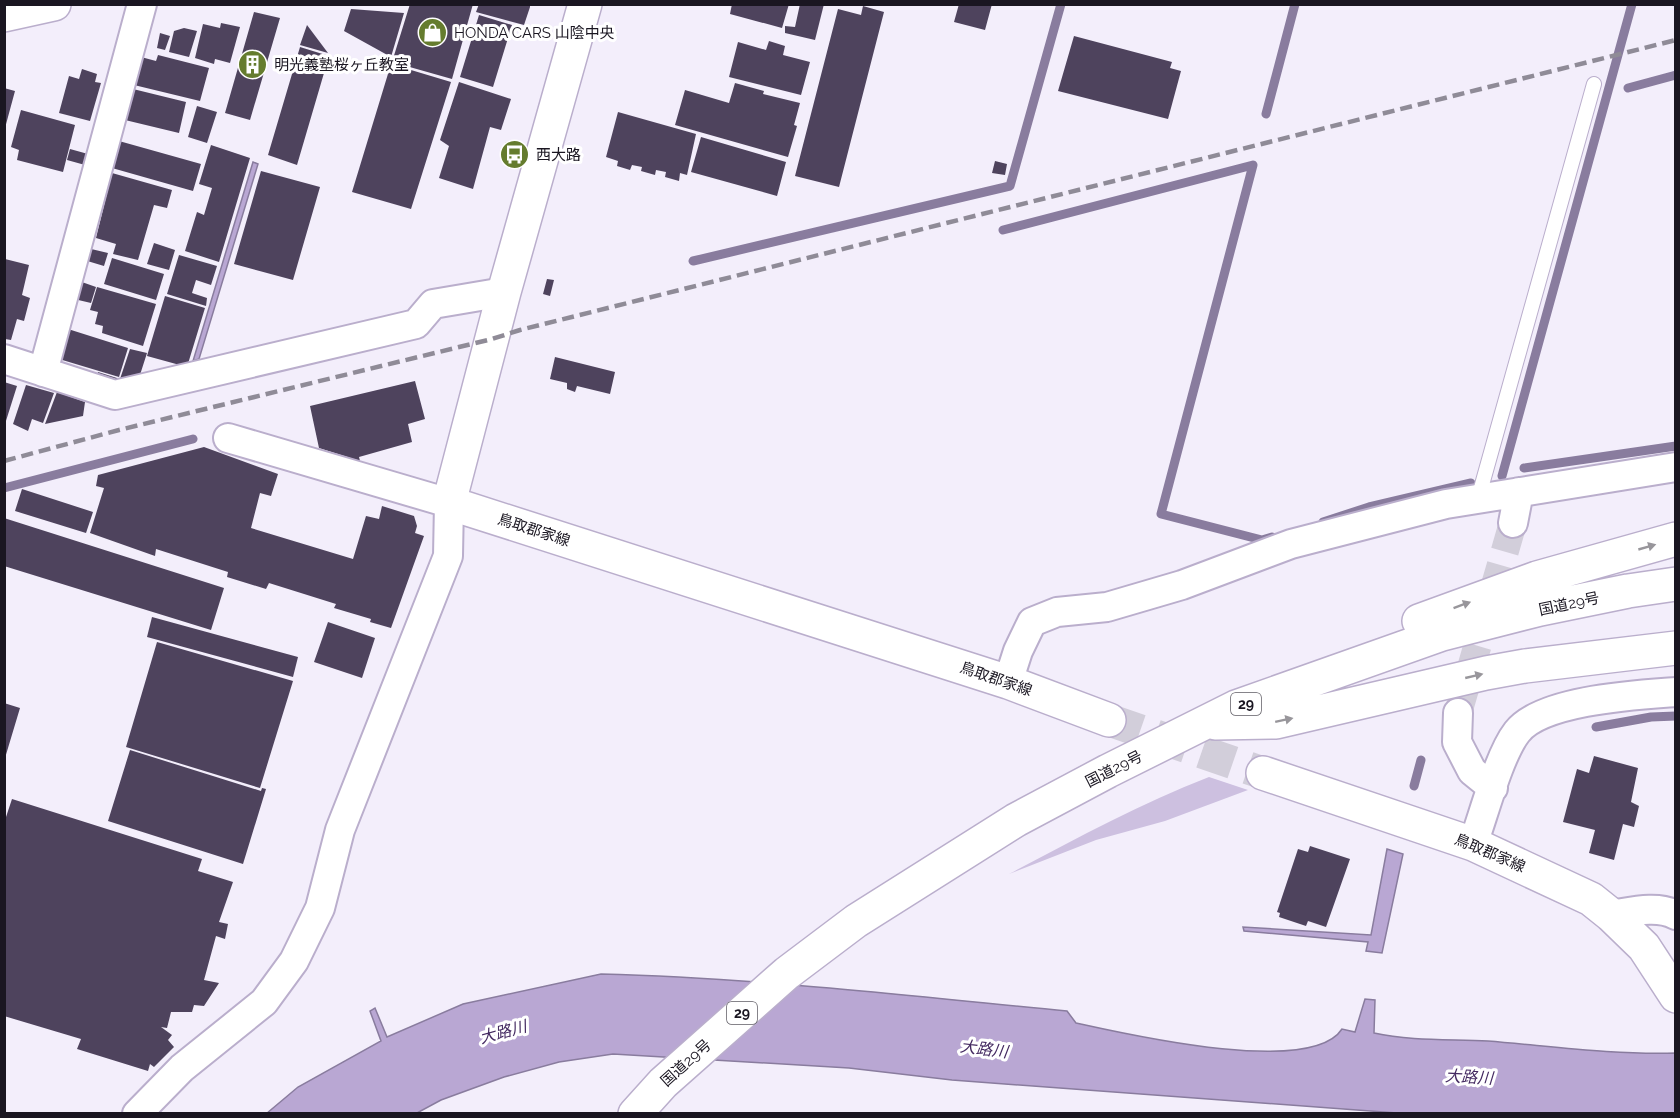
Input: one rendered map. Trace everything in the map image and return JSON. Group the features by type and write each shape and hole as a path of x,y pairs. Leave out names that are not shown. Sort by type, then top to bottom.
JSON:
{"main road":[{"path":"4,15 54,4"},
{"path":"449,503 504,292 585,4"},
{"name":"鳥取郡家線","path":"449,503 1008,682 1109,720"},
{"path":"1236,707 1368,639 1537,578 1676,539"},
{"name":"国道29号","path":"634,1113 663,1083 778,981 856,921 1016,820 1236,707 1442,634 1540,609 1676,584"},
{"path":"1205,723 1276,722 1486,673 1525,666 1676,648"},
{"name":"鳥取郡家線","path":"1263,773 1473,844 1591,899 1644,947 1676,996"}],"street":[{"path":"43,372 142,4"},
{"path":"4,359 115,395 416,324 433,304 504,292"},
{"path":"137,1113 182,1068 264,1002 294,961 320,908 340,830 448,556 449,503 228,438"},
{"path":"1008,682 1018,651 1032,622 1058,612 1107,608 1182,585 1291,544 1446,504 1676,467"},
{"path":"1513,523 1519,492"},
{"path":"1473,844 1507,749 1517,731 1533,718 1565,707 1630,696 1676,692"},
{"path":"1458,713 1457,742 1472,771 1493,788"},
{"path":"1611,915 1667,910 1676,915"}],"lane":[{"path":"1479,499 1594,84"}],"shaded area":[{"path":"1209,777 1248,790 1165,821 1096,840 1009,874 1133,810"}],"water":[{"path":"253,162 258,164 199,359 193,361"},
{"path":"1387,849 1403,854 1382,953 1366,951 1368,942 1244,931 1243,927 1371,935"},
{"name":"大路川","path":"601,974 718,979 1067,1011 1076,1023 1174,1042 1257,1051 1294,1050 1324,1043 1342,1029 1355,1032 1365,999 1375,1000 1374,1033 1388,1036 1488,1041 1605,1051 1676,1053 1675,1114 1397,1113 952,1080 849,1068 613,1054 559,1062 504,1077 441,1100 417,1113 266,1114 298,1087 381,1041 370,1011 375,1008 387,1037 463,1004"}],"building":[{"name":"HONDA CARS 山陰中央","path":"410,4 473,4 452,79 392,62"},
{"path":"479,4 530,4 530,7 524,25 476,12"},
{"path":"732,4 789,4 782,28 730,14"},
{"path":"800,4 824,4 815,40 785,33 785,26 795,27"},
{"path":"959,4 992,4 985,30 954,22"},
{"path":"863,6 884,12 839,187 795,176 838,9 861,15"},
{"path":"351,9 404,13 391,57 344,31"},
{"name":"明光義塾桜ヶ丘教室","path":"254,12 280,18 250,120 225,113"},
{"path":"479,15 512,25 493,87 460,77"},
{"path":"221,23 240,27 230,63 215,59 214,64 195,58 203,24 220,28"},
{"path":"307,25 328,53 300,45"},
{"path":"184,28 197,31 189,57 169,52 174,31"},
{"path":"160,33 170,36 165,50 157,48"},
{"path":"1074,36 1172,62 1170,68 1181,71 1168,119 1058,91"},
{"path":"769,41 785,46 783,55 810,62 801,95 729,77 738,42 766,50"},
{"path":"300,47 329,56 297,165 268,155"},
{"path":"158,55 209,68 200,101 134,85 141,57 156,61"},
{"path":"391,64 451,82 411,209 352,192"},
{"path":"82,69 97,74 95,82 101,83 90,121 59,113 69,76 79,79"},
{"path":"459,82 511,99 501,130 490,127 473,189 439,178 449,146 440,140"},
{"path":"735,83 764,91 763,94 800,103 794,125 797,126 788,157 675,125 685,90 729,103"},
{"path":"4,88 15,91 5,128 4,128"},
{"path":"133,89 186,102 179,133 125,120"},
{"path":"197,106 217,112 207,143 188,137"},
{"path":"21,110 75,125 63,172 17,160 19,150 11,147"},
{"path":"618,112 696,134 687,175 680,173 679,181 665,177 666,172 656,170 655,175 641,171 642,167 632,165 630,170 617,166 618,161 606,157"},
{"path":"701,137 786,162 777,196 691,172"},
{"path":"119,141 201,164 193,191 112,168"},
{"path":"211,145 250,158 219,262 185,251 197,212 204,215 212,188 199,184"},
{"path":"70,149 88,154 85,165 67,160"},
{"path":"995,161 1007,164 1005,175 992,173"},
{"path":"261,171 320,187 293,280 234,264"},
{"path":"112,173 172,190 167,208 154,205 138,260 113,254 116,244 96,238"},
{"path":"154,243 175,250 169,270 147,264"},
{"path":"87,248 108,253 104,266 84,260"},
{"path":"179,255 217,266 211,285 196,280 192,293 207,298 206,306 167,294"},
{"path":"112,258 164,274 156,300 104,284"},
{"path":"5,259 29,265 22,295 30,298 24,321 17,319 11,340 5,339"},
{"path":"547,279 554,280 550,296 543,294"},
{"path":"79,281 96,287 91,303 74,299"},
{"path":"97,287 156,304 143,346 102,333 103,326 95,324 98,312 90,310"},
{"path":"165,296 205,308 187,367 147,356"},
{"path":"68,329 128,348 119,377 59,359"},
{"path":"130,349 147,353 139,378 124,383 97,375 98,372 120,379"},
{"path":"555,357 615,372 610,394 577,386 575,392 567,389 567,383 550,379"},
{"path":"415,381 425,419 408,424 412,442 359,457 360,461 319,448 310,406"},
{"path":"4,382 17,386 5,424 4,424"},
{"path":"26,385 54,393 43,423 32,419 28,431 13,424"},
{"path":"57,392 85,402 83,416 45,424"},
{"path":"204,447 278,474 271,496 260,493 251,528 353,559 366,516 379,519 382,506 414,516 417,526 415,533 424,536 391,628 370,622 371,619 334,608 336,604 269,583 266,589 227,577 228,572 156,549 155,556 90,533 104,488 96,486 98,475"},
{"path":"22,489 93,512 86,533 15,511"},
{"path":"4,518 224,588 211,630 4,566"},
{"path":"152,617 298,657 293,677 147,637"},
{"path":"328,622 375,638 362,678 314,662"},
{"path":"157,642 293,681 260,788 126,747"},
{"path":"4,703 20,708 5,758 4,757"},
{"path":"130,750 261,791 262,788 266,789 243,864 108,821"},
{"path":"1594,756 1638,768 1631,802 1639,806 1634,827 1623,824 1614,860 1589,853 1595,830 1563,822 1577,769 1589,773"},
{"path":"12,799 202,859 198,871 233,882 219,922 228,924 225,939 216,936 204,980 219,983 204,1006 194,1005 192,1012 171,1012 167,1028 161,1027 172,1035 168,1040 174,1047 154,1067 150,1064 148,1071 77,1049 81,1039 4,1016 4,823"},
{"path":"1310,846 1350,859 1326,927 1308,921 1306,926 1279,917 1280,913 1277,912 1298,849 1308,852"}],"waterway":[{"path":"693,261 1010,186 1061,4"},
{"path":"1266,114 1295,4"},
{"path":"1502,476 1632,4"},
{"path":"1628,88 1676,75"},
{"path":"1003,230 1253,165 1161,514 1262,540 1272,537"},
{"path":"4,488 193,439"},
{"path":"1524,468 1676,446"},
{"path":"1323,522 1369,507 1471,483"},
{"path":"1596,727 1651,717 1676,716"},
{"path":"1414,786 1421,760"}],"tunnel":[{"path":"1458,713 1513,523"},
{"path":"1109,720 1263,773"}],"railway":[{"path":"4,461 119,430 492,339 520,330 1676,40"}],"place":[{"name":"HONDA CARS 山陰中央","path":"433,33"},
{"name":"明光義塾桜ヶ丘教室","path":"253,65"},
{"name":"西大路","path":"515,155"}]}
